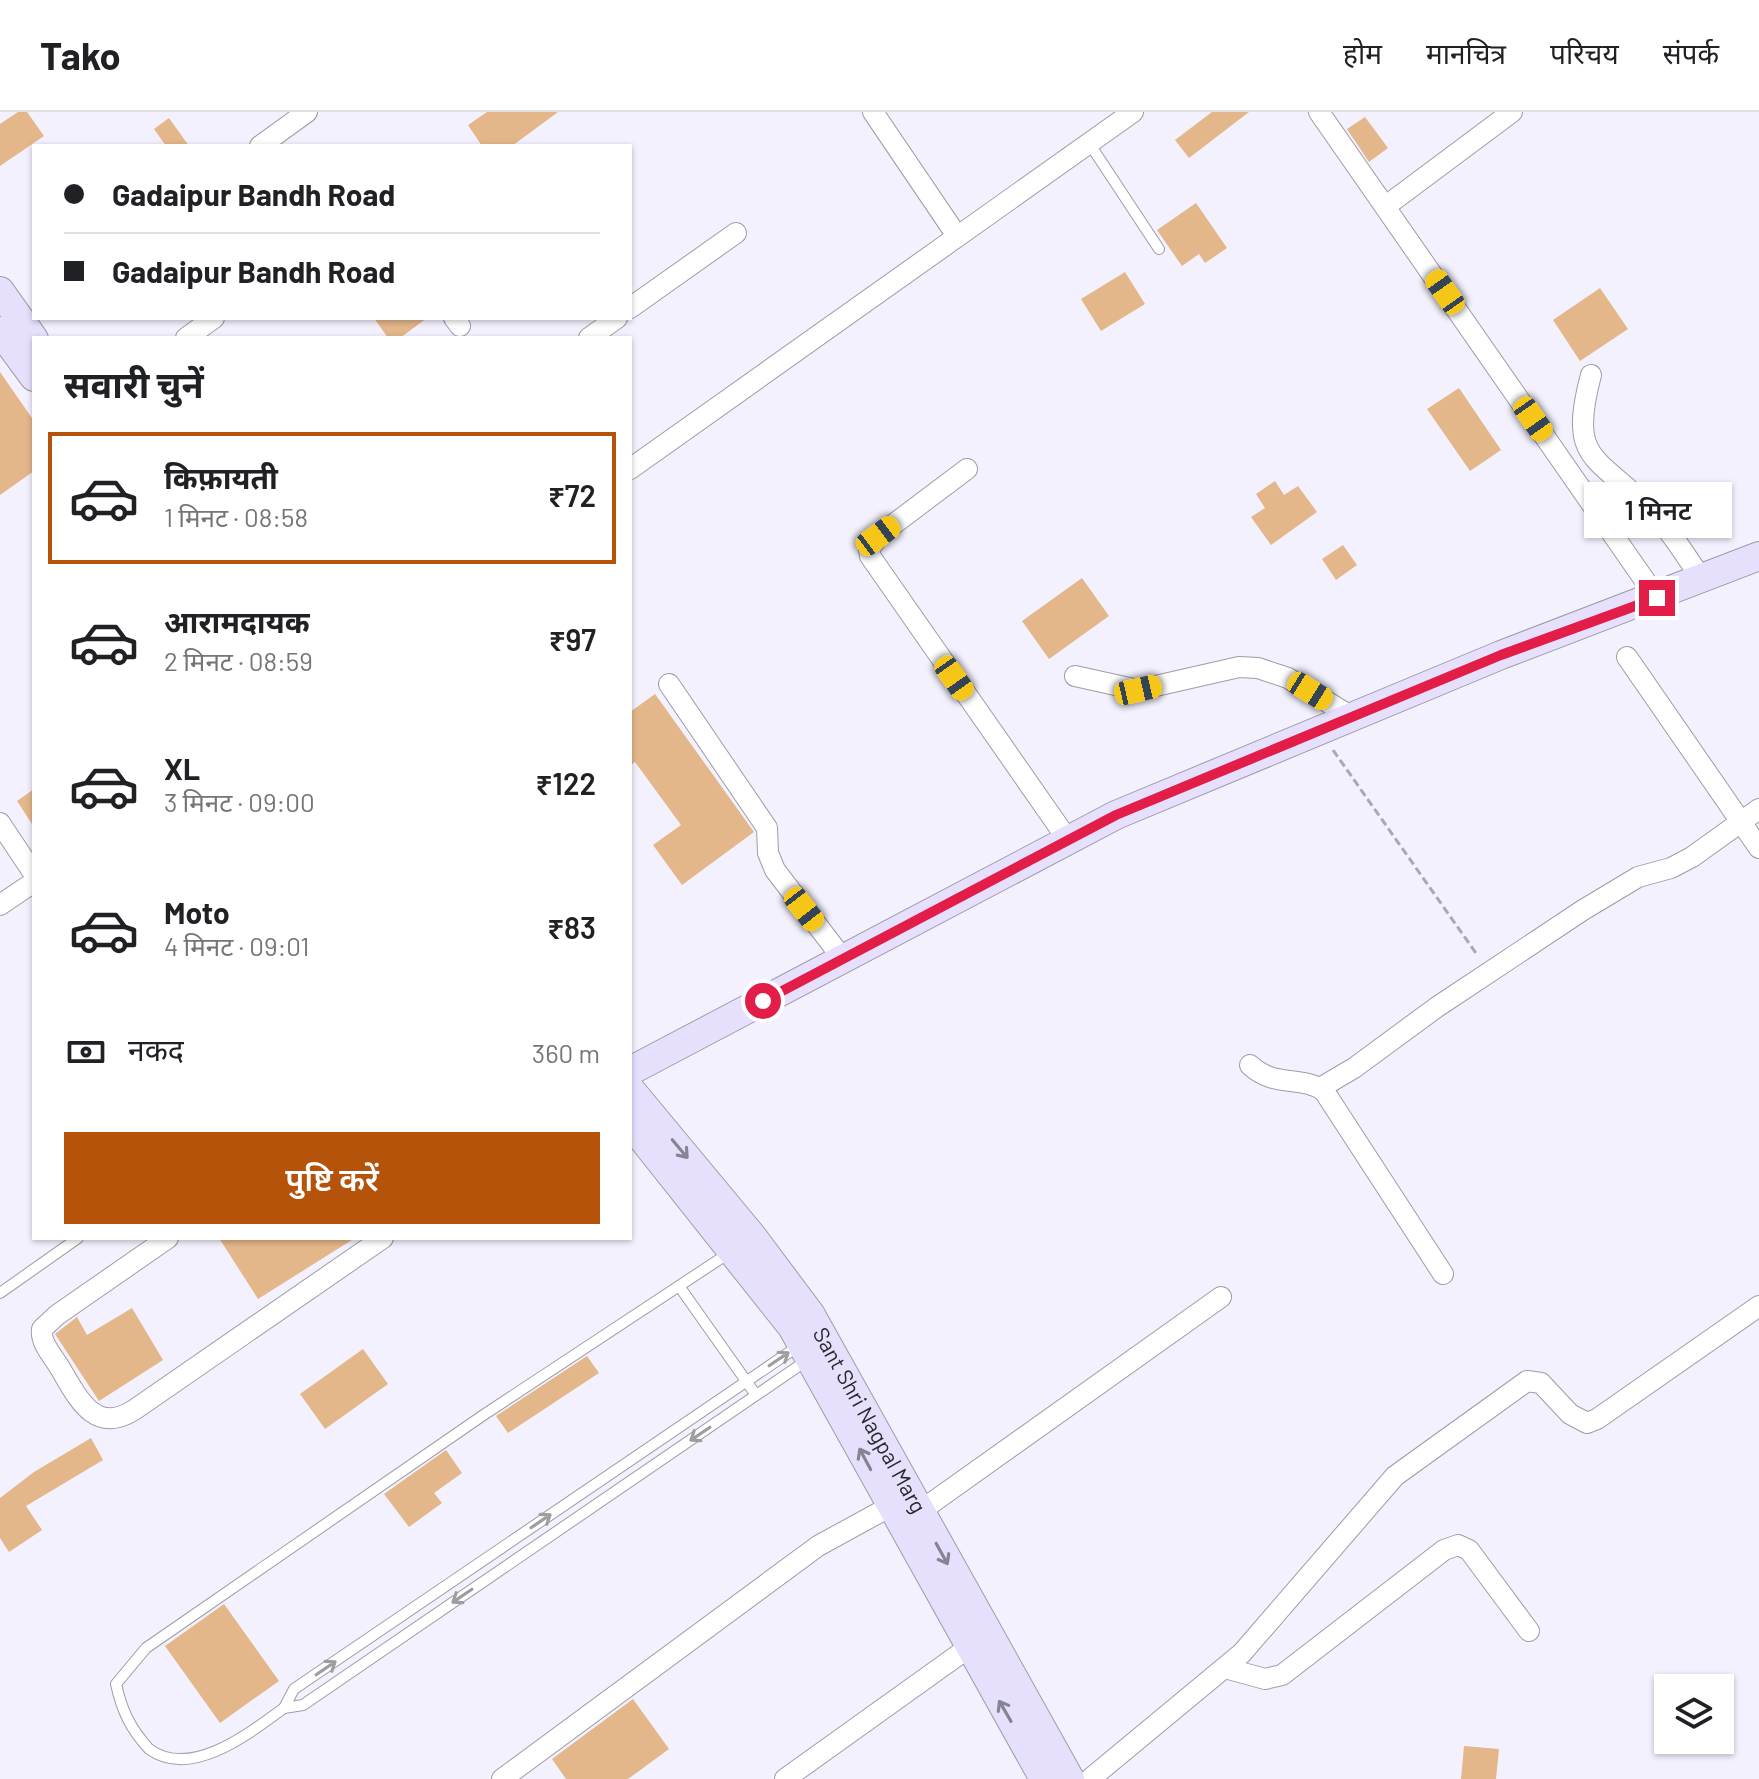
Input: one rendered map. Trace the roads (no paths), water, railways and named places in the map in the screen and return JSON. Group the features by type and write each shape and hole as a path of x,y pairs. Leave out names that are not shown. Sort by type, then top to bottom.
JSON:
{"main road":[{"path":"0,291 22,325 32,368"},
{"path":"632,1070 1116,815 1501,655 1657,598 1759,556"},
{"name":"Sant Shri Nagpal Marg","path":"632,1091 752,1236 811,1315 1070,1779"},
{"name":"Sant Shri Nagpal Marg","path":"632,1125 734,1250 806,1351 968,1648 1044,1779"}],"street":[{"path":"263,144 307,112"},
{"path":"873,112 957,236"},
{"path":"632,468 1133,112"},
{"path":"1319,112 1657,598"},
{"path":"1386,206 1512,112"},
{"path":"632,307 736,233"},
{"path":"189,336 211,320"},
{"path":"592,336 614,320"},
{"path":"1591,375 1581,417 1585,444 1603,470 1651,510 1701,578"},
{"path":"967,469 878,536 869,550 870,556 1068,840"},
{"path":"1627,657 1759,848"},
{"path":"1075,676 1138,690 1239,667 1258,668 1288,678 1352,717"},
{"path":"669,684 767,828 768,853 775,870 843,959"},
{"path":"1250,1065 1276,1080 1320,1088 1632,880 1678,865 1759,809"},
{"path":"0,823 32,871"},
{"path":"0,905 32,883"},
{"path":"1320,1088 1443,1274"},
{"path":"165,1240 57,1315 42,1329 45,1344 80,1401 102,1418 114,1420 134,1410 380,1240"},
{"path":"919,1512 1221,1297"},
{"path":"1090,1779 1242,1653 1395,1476 1527,1381 1541,1383 1570,1414 1587,1423 1759,1306"},
{"path":"502,1779 818,1546 891,1506"},
{"path":"1225,1668 1265,1679 1282,1675 1444,1550 1458,1545 1469,1550 1529,1631"},
{"path":"785,1779 968,1648"}],"lane":[{"path":"1089,143 1159,249"},
{"path":"0,1293 75,1240"},
{"path":"734,1250 482,1416 146,1648 116,1684 123,1714 141,1740 162,1764 188,1769 217,1756 284,1708 294,1689 747,1381 806,1351"},
{"path":"679,1286 756,1395"},
{"path":"284,1708 303,1705 756,1395 806,1351"}]}
